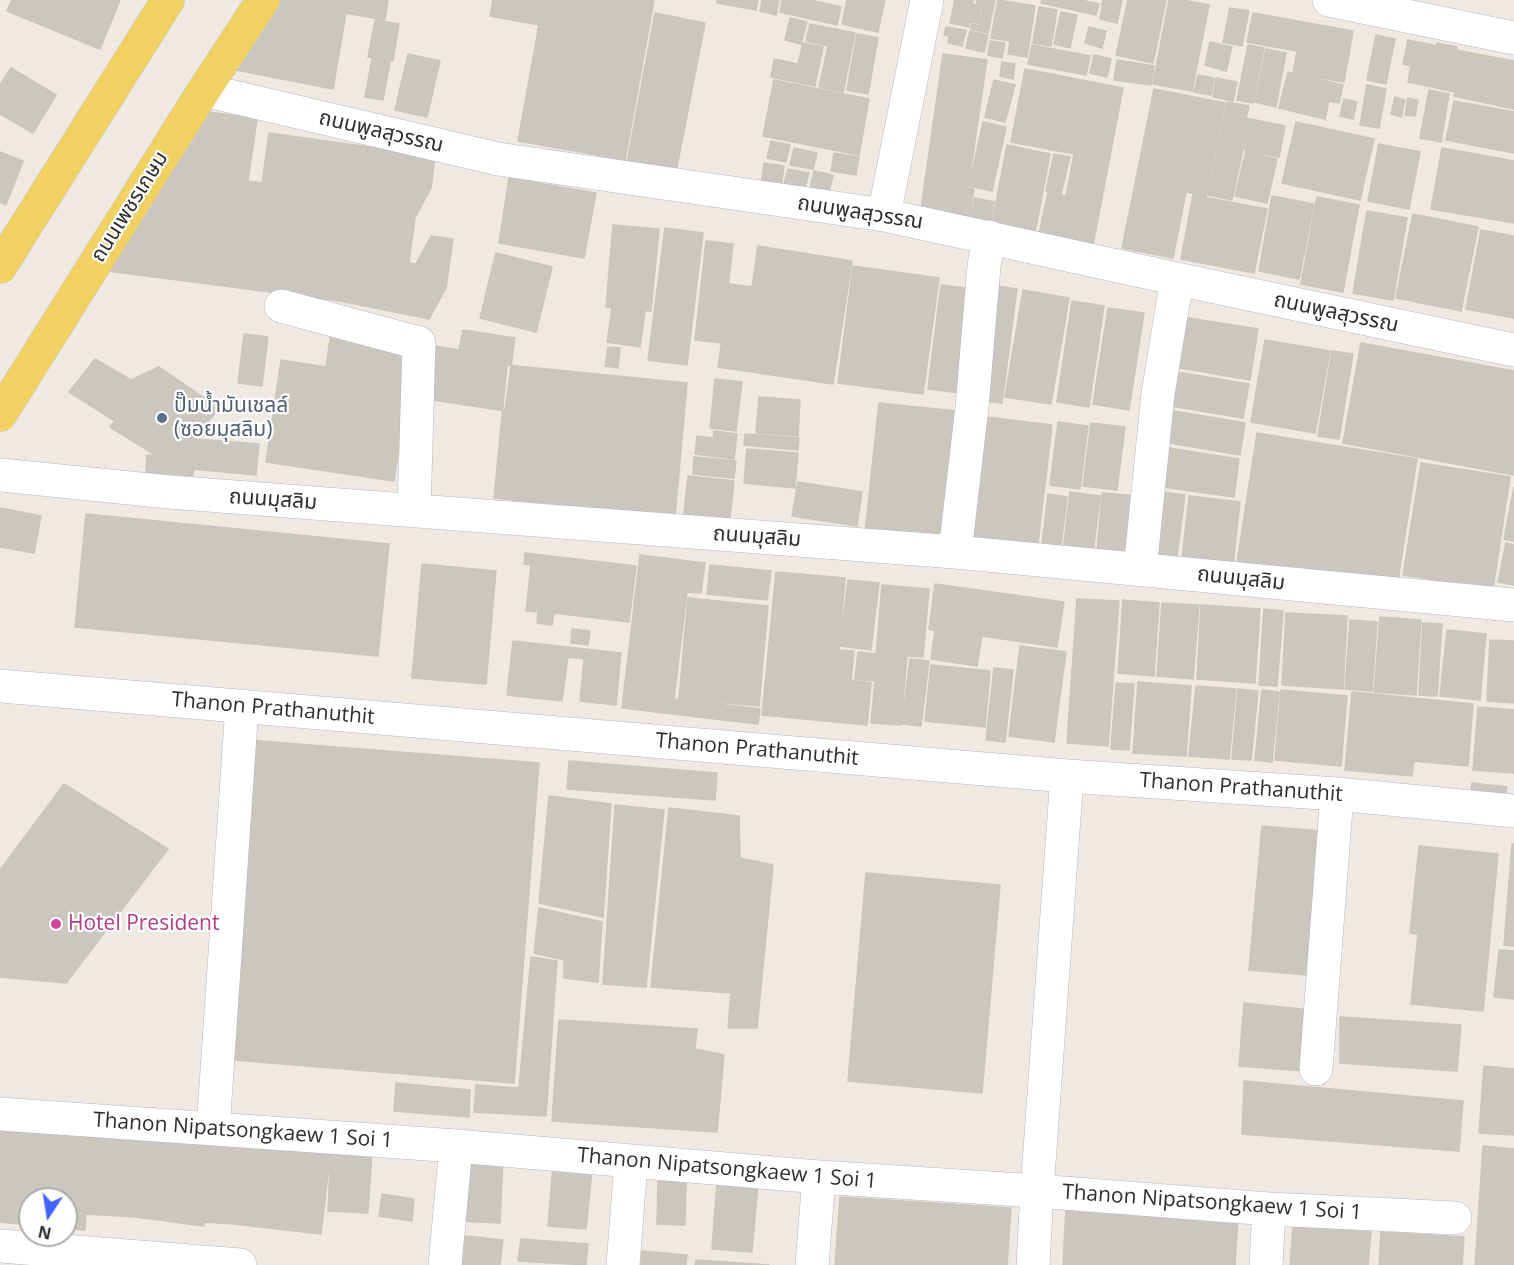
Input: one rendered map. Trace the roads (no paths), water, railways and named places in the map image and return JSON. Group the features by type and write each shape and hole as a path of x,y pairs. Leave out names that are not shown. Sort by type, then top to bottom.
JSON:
{"main road":[{"path":"0,267 168,0"},
{"name":"ถนนเพชรเกษม","path":"0,415 263,0"}],"street":[{"path":"884,215 927,0"},
{"path":"1329,0 1514,38"},
{"name":"ถนนพูลสุวรรณ","path":"204,90 498,159 884,215 1514,350"},
{"path":"955,552 989,237"},
{"path":"1140,570 1158,394 1177,279"},
{"path":"281,306 419,343 414,511"},
{"name":"ถนนมุสลิม","path":"0,475 170,492 955,552 1514,605"},
{"name":"Thanon Prathanuthit","path":"0,686 1067,776 1337,794 1514,811"},
{"path":"213,1129 242,706"},
{"path":"1033,1265 1067,776"},
{"path":"1316,1068 1337,794"},
{"name":"Thanon Nipatsongkaew 1 Soi 1","path":"0,1114 456,1146 819,1177 1269,1209 1455,1218"},
{"path":"445,1265 456,1146"},
{"path":"623,1265 631,1162"},
{"path":"812,1265 819,1177"},
{"path":"1266,1265 1269,1209"},
{"path":"0,1246 240,1265"}],"place":[{"name":"ปั๊มน้ำมันเชลล์ (ซอยมุสลิม)","path":"162,418"},
{"name":"Hotel President","path":"56,924"}]}
